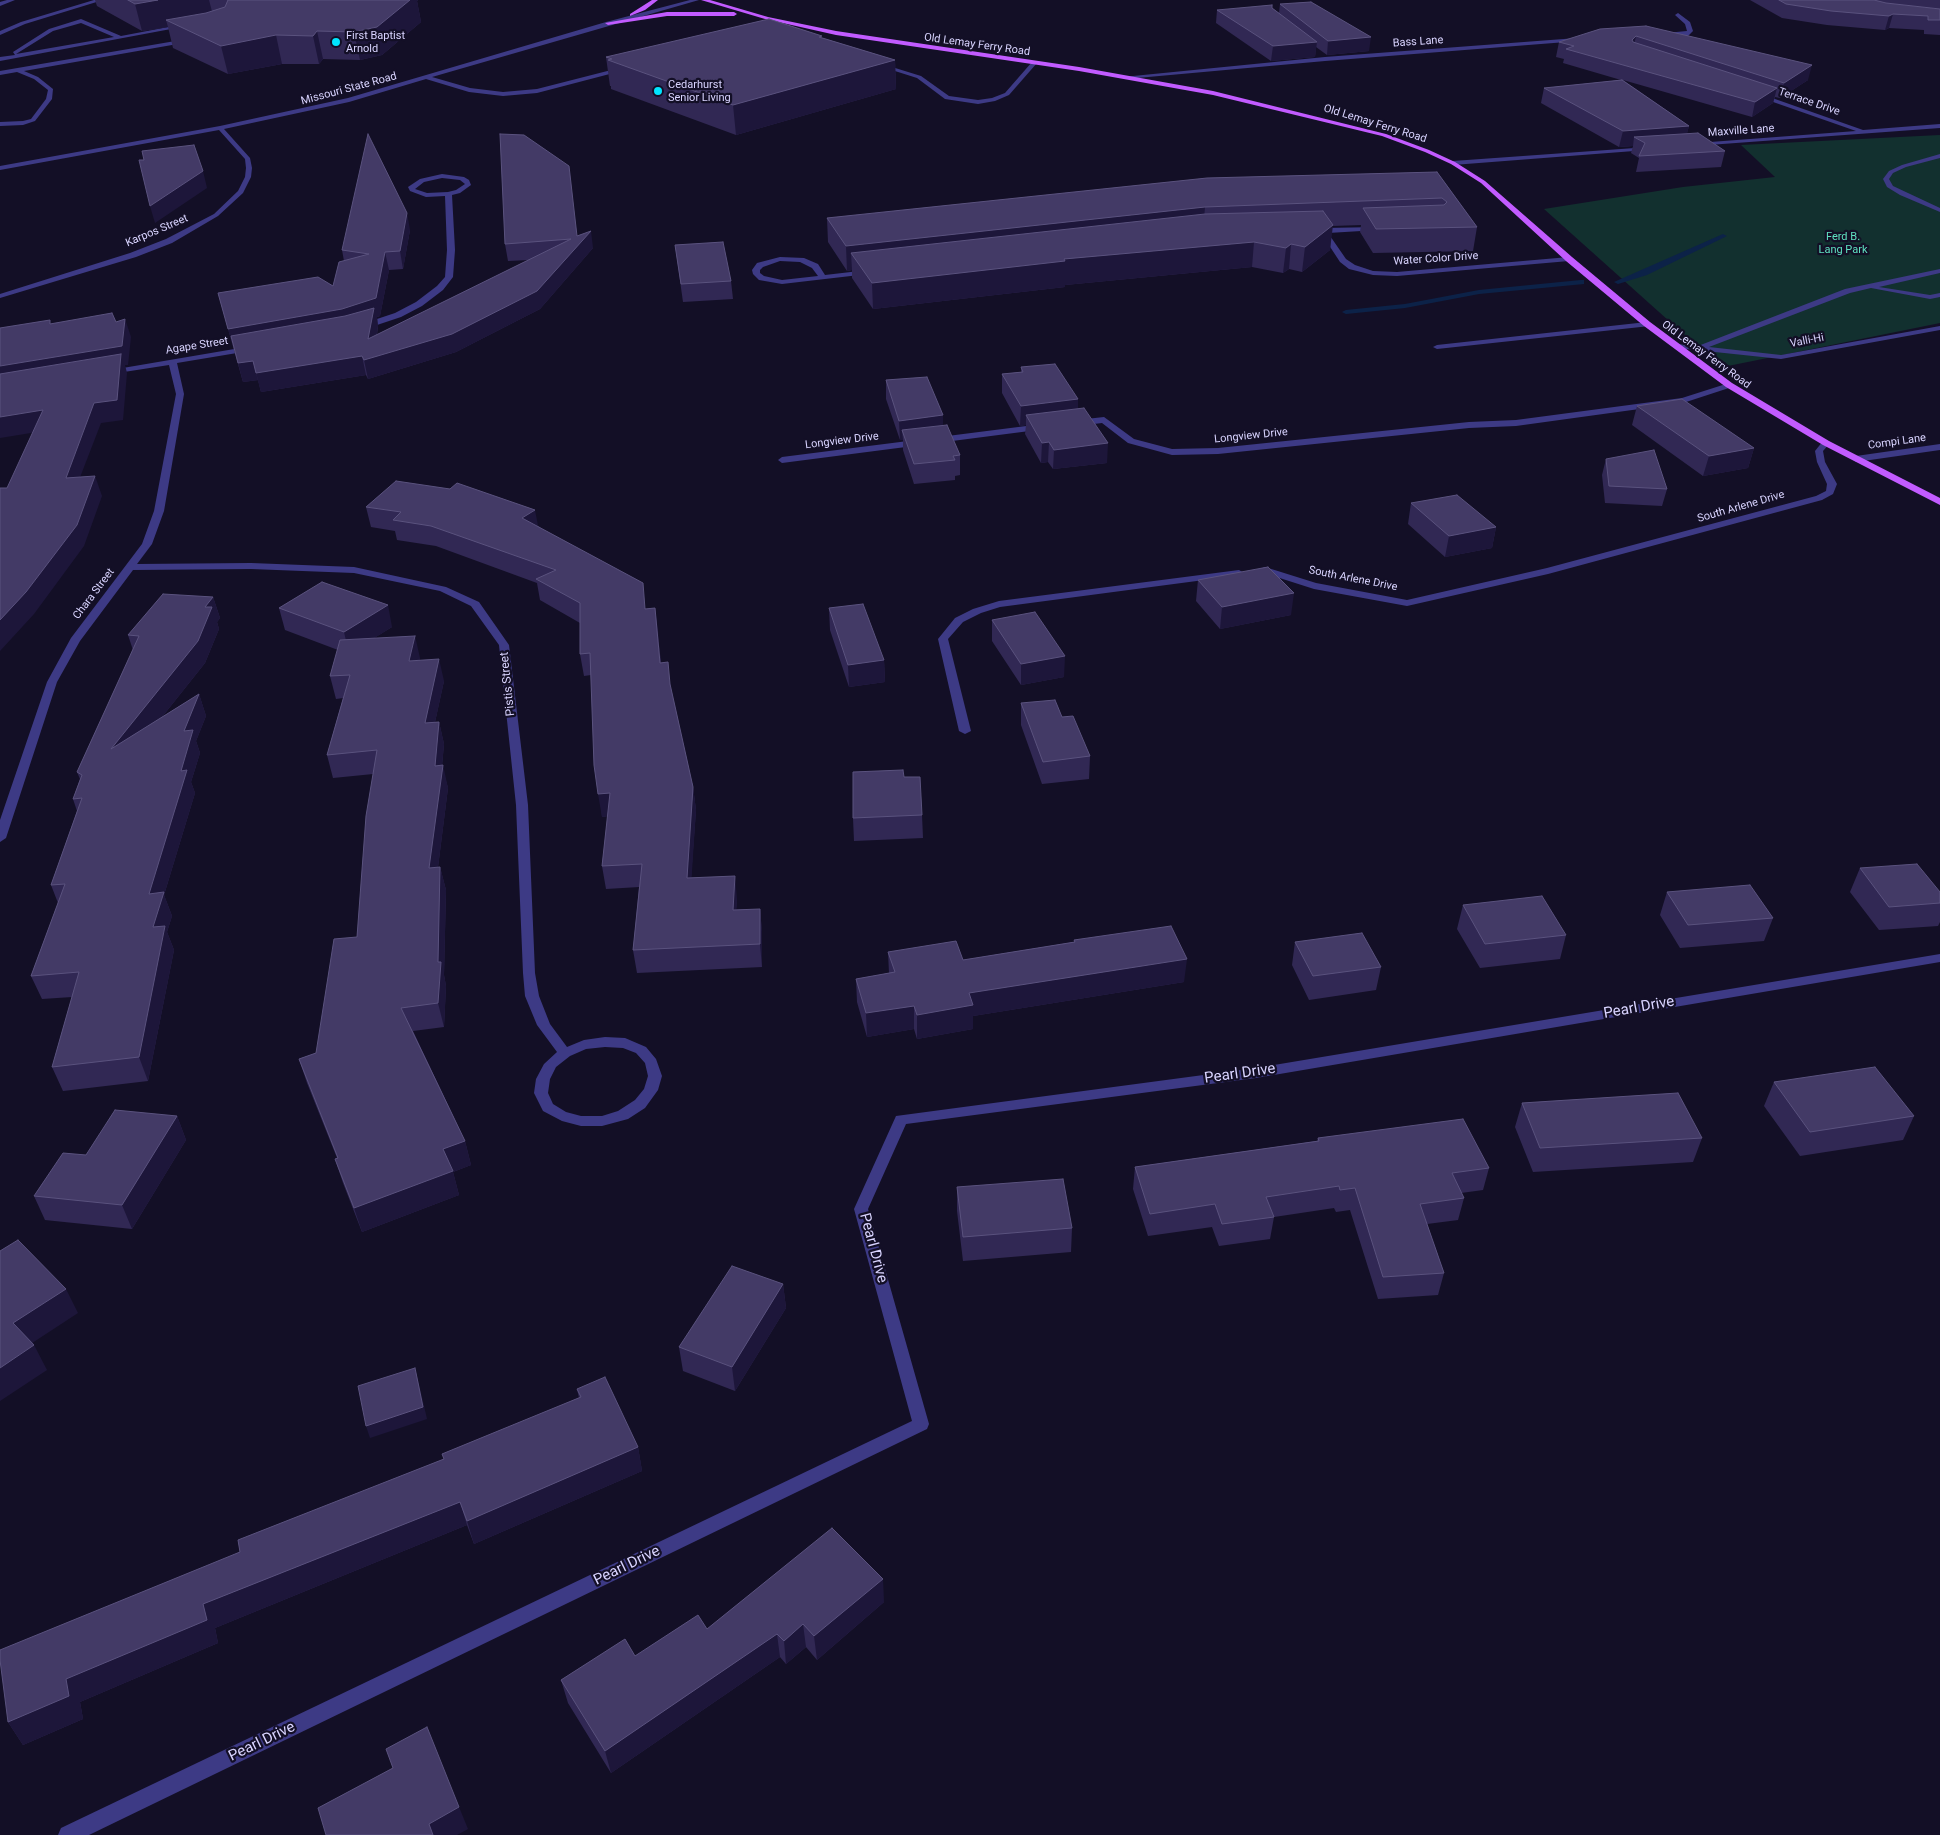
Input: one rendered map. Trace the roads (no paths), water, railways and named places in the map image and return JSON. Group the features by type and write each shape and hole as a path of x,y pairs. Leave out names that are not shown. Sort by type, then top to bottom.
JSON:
{"main road":[{"path":"608,23 633,14 655,0"},
{"name":"Old Lemay Ferry Road","path":"704,0 766,18 836,34 1034,62 1238,98 1343,124 1398,140 1453,163 1497,193 1570,260 1647,324 1729,385 1826,443 1940,502"},
{"path":"750,7 766,18"},
{"path":"608,23 646,16 687,13 729,14 766,18"}],"street":[{"path":"0,4 12,0"},
{"path":"0,33 23,22 100,0"},
{"name":"Missouri State Road","path":"0,168 220,128 349,100 608,23 696,0"},
{"path":"1659,36 1688,34 1690,31 1688,23 1678,15"},
{"path":"8,57 51,30 81,21 119,37"},
{"path":"0,58 192,25"},
{"path":"0,82 2,73 193,40"},
{"name":"Bass Lane","path":"1126,77 1325,59 1583,40"},
{"path":"1318,53 1325,59"},
{"path":"870,62 919,77 947,98 969,102 993,100 1007,94 1034,62"},
{"path":"428,78 470,90 503,94 537,91 626,69"},
{"path":"0,124 23,123 33,120 49,99 51,90 36,78 18,70"},
{"name":"Terrace Drive","path":"1751,92 1865,132"},
{"name":"Maxville Lane","path":"1687,145 1940,126"},
{"name":"Karpos Street","path":"0,296 133,255 176,237 216,215 241,192 246,182 249,168 248,159 220,128"},
{"path":"1453,163 1658,148"},
{"path":"1940,156 1904,166 1891,172 1886,179 1890,187 1902,194 1940,210"},
{"path":"442,176 462,178 467,181 468,185 464,188 448,194 426,195 417,193 411,187 422,180 442,176"},
{"path":"349,331 375,323 414,307 440,288 449,277 451,250 448,194"},
{"path":"1304,231 1390,228"},
{"name":"Water Color Drive","path":"1323,230 1343,260 1352,267 1379,274 1570,260"},
{"path":"823,277 815,266 801,260 769,262 760,265 756,270 757,274 771,281 794,281 881,271"},
{"path":"1697,349 1848,291 1940,271"},
{"path":"1869,287 1930,297 1940,295"},
{"path":"1437,347 1647,324"},
{"name":"Valli-Hi","path":"1677,346 1781,357 1940,328"},
{"name":"Agape Street","path":"105,372 259,347"},
{"name":"Chara Street","path":"0,838 52,682 76,640 147,544 159,510 180,394 172,361"},
{"name":"Longview Drive","path":"1068,424 1104,420 1131,441 1172,452 1218,451 1525,421 1682,400 1729,385"},
{"name":"Longview Drive","path":"782,460 1050,426"},
{"name":"South Arlene Drive","path":"965,731 943,639 959,620 978,611 1000,604 1265,570 1314,586 1407,603 1548,571 1681,537 1819,498 1830,492 1832,484 1821,462 1819,451 1826,443"},
{"name":"Compi Lane","path":"1856,459 1940,447"},
{"name":"Pistis Street","path":"130,568 251,566 354,570 442,588 475,604 504,645 522,805 529,973 532,996 544,1025 565,1052"},
{"name":"Pearl Drive","path":"68,1835 921,1424 860,1209 901,1120 1256,1073 1940,958"},
{"path":"605,1042 625,1044 641,1050 651,1062 655,1076 651,1090 640,1104 624,1115 602,1121 581,1121 562,1116 548,1106 541,1093 543,1079 551,1064 565,1052 584,1045 605,1042"}],"waterway":[{"path":"1618,282 1644,273 1723,236"},
{"path":"1346,312 1405,306 1479,292 1581,282"}],"place":[{"name":"First Baptist Arnold","path":"336,42"},
{"name":"Cedarhurst Senior Living","path":"658,91"}],"park label":[{"name":"Ferd B. Lang Park","path":"1843,243"}]}
